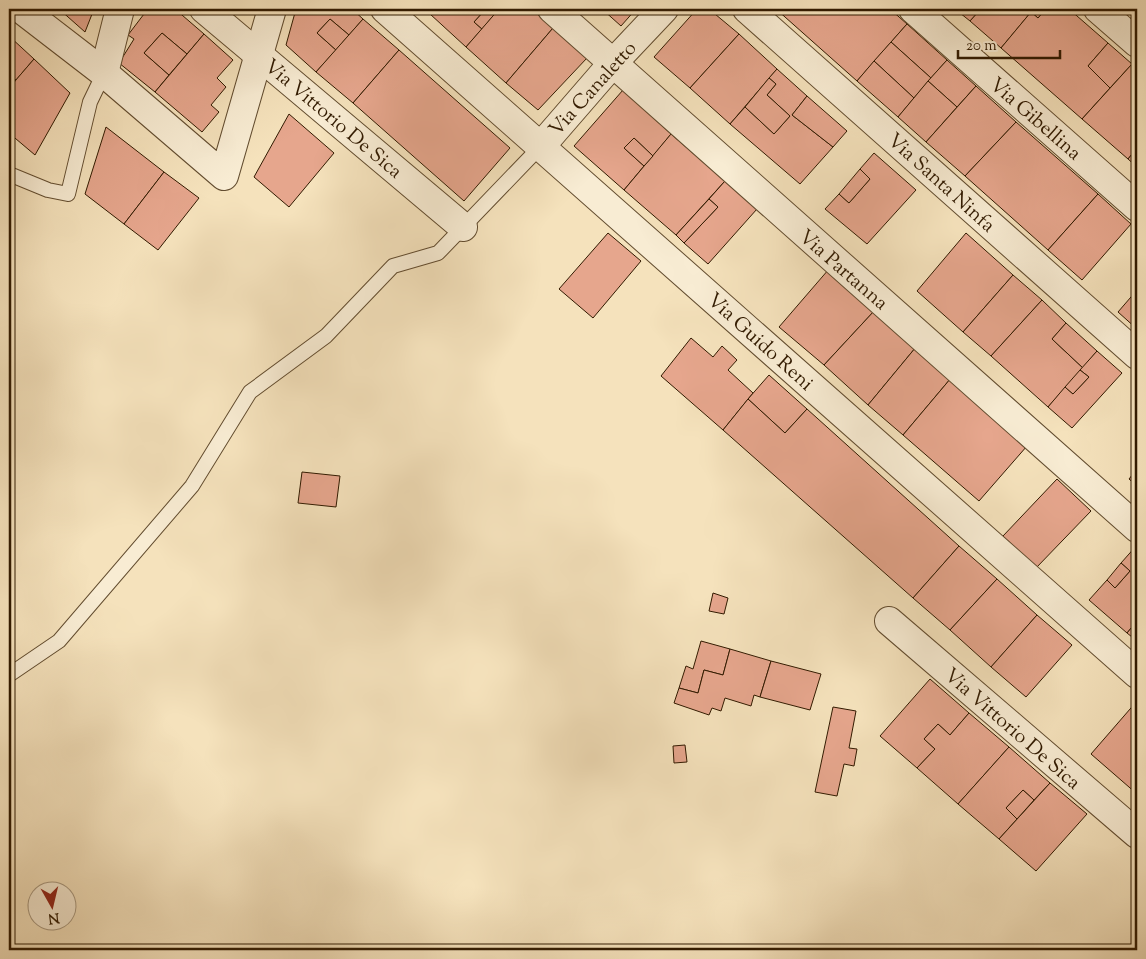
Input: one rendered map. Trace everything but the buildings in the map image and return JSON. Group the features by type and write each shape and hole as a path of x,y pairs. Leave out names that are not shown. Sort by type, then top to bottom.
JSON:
{"street":[{"path":"22,9 104,73 224,176 272,9"},
{"path":"104,73 120,9"},
{"name":"Via Vittorio De Sica","path":"204,9 464,227"},
{"name":"Via Guido Reni","path":"384,9 1137,674"},
{"name":"Via Partanna","path":"552,9 1137,528"},
{"name":"Via Canaletto","path":"541,146 612,64 664,9"},
{"name":"Via Santa Ninfa","path":"747,9 1137,355"},
{"name":"Via Gibellina","path":"913,9 1137,207"},
{"path":"1098,9 1137,43"},
{"name":"Via Vittorio De Sica","path":"889,621 1137,834"}],"lane":[{"path":"9,174 48,190 68,194 90,102 104,73"},
{"path":"9,675 58,641 192,486 250,392 326,336 393,266 438,253 541,146"}]}
